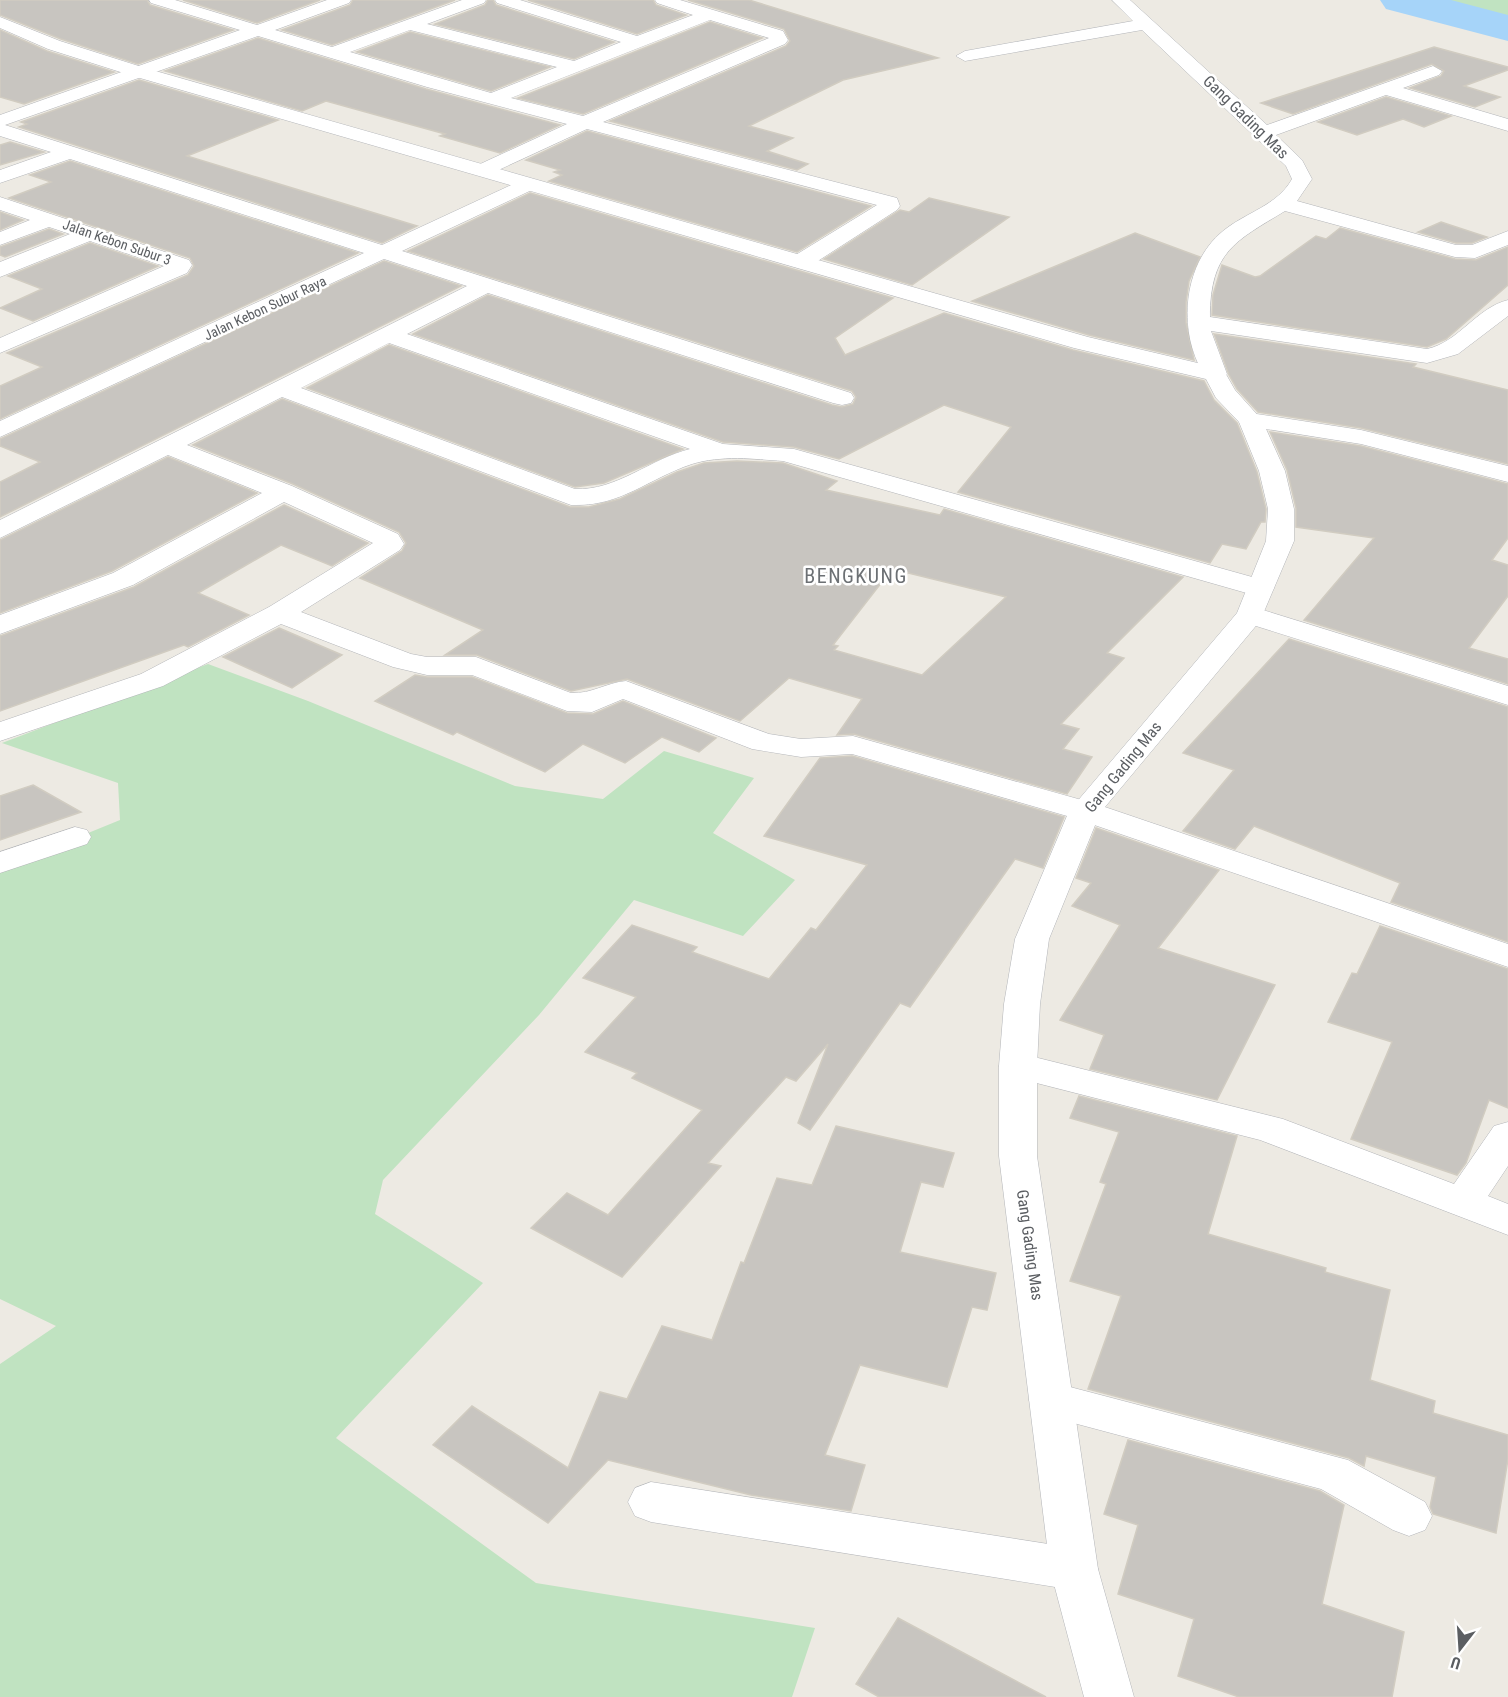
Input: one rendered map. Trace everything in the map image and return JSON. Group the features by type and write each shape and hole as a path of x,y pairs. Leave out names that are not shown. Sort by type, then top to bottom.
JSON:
{"street":[{"path":"157,0 255,31 494,98 890,202 890,206 802,261"},
{"path":"0,121 343,0"},
{"path":"332,53 478,0"},
{"path":"503,0 638,42"},
{"path":"485,169 586,122 779,39 777,35 663,0"},
{"name":"Gang Gading Mas","path":"1109,1697 1074,1569 1018,1156 1018,1066 1022,1004 1032,939 1084,811 1255,602 1280,542 1281,509 1272,471 1250,420 1220,383 1201,340 1198,321 1201,284 1227,237 1283,204 1299,187 1302,179 1295,164 1120,0"},
{"path":"494,98 707,15"},
{"path":"0,22 54,45 139,72 485,169 529,184 1220,383"},
{"path":"965,56 1146,24"},
{"path":"409,25 574,66"},
{"path":"0,41 64,66 924,315 1106,364 1220,383"},
{"path":"1263,133 1433,71"},
{"path":"1385,89 1508,125"},
{"path":"0,130 842,398"},
{"path":"0,177 70,152"},
{"name":"Jalan Kebon Subur Raya","path":"0,430 529,184"},
{"name":"Jalan Kebon Subur 3","path":"0,203 181,264 180,267 0,346"},
{"path":"1283,204 1455,251 1474,252 1508,237"},
{"path":"0,239 51,219"},
{"path":"0,270 91,233"},
{"path":"0,530 169,447 486,285"},
{"path":"1198,321 1427,356 1440,355 1452,350 1494,312 1508,307"},
{"path":"389,335 722,452"},
{"path":"283,389 579,498 603,497 674,462 722,452 785,454 1255,602 1508,696"},
{"path":"1250,420 1361,437 1508,474"},
{"path":"0,732 152,680 279,614 390,544 388,540 283,492 169,447"},
{"path":"0,625 123,579 283,492"},
{"path":"279,614 403,661 427,666 476,666 567,702 592,704 617,691 635,691 764,741 801,748 853,745 1084,811 1508,956"},
{"path":"0,863 75,837"},
{"path":"1018,1066 1269,1129 1508,1220"},
{"path":"1463,1202 1508,1136"},
{"path":"1051,1400 1332,1473 1409,1516"},
{"path":"651,1502 1074,1569"}],"green space":[{"path":"1426,0 1508,0 1508,21"},
{"path":"208,664 308,701 515,786 603,799 664,751 754,778 713,833 795,880 743,936 634,900 539,1015 383,1180 375,1214 483,1283 336,1438 536,1583 815,1628 792,1697 0,1697 0,1364 56,1326 0,1299 0,869 120,820 118,783 2,743"}],"building":[{"path":"0,0 147,0 150,5 233,30 138,64 61,39 0,15"},
{"path":"183,0 320,0 257,23"},
{"path":"353,0 455,0 332,45 282,30 350,5"},
{"path":"488,0 493,0 496,5 614,42 574,59 435,24 485,5"},
{"path":"528,0 653,0 656,5 686,15 637,34"},
{"path":"688,0 749,0 938,58 843,80 749,126 793,138 767,151 808,164 797,170 610,121 786,46 790,41 784,29"},
{"path":"710,22 762,38 583,114 518,98"},
{"path":"0,30 47,51 114,72 24,104 0,97"},
{"path":"410,32 550,67 491,91 357,52"},
{"path":"258,38 426,89 560,125 500,153 440,136 445,134 326,101 302,111 165,71"},
{"path":"1434,47 1508,67 1508,70 1464,86 1500,97 1475,107 1410,88 1441,76 1444,71 1432,64 1293,114 1261,103"},
{"path":"139,80 278,120 187,156 417,226 382,243 19,127 27,124 21,122"},
{"path":"1386,97 1451,116 1424,127 1403,119 1357,135 1318,122"},
{"path":"587,131 871,206 797,252 549,181 562,175 554,172 560,170 526,160"},
{"path":"10,142 44,152 0,165 0,145"},
{"path":"70,161 358,253 0,419 0,386 42,367 7,353 188,275 194,266 190,258 9,198 51,182 30,175"},
{"path":"530,193 893,298 835,338 845,355 944,313 1073,350 1204,381 1214,400 1237,423 1257,472 1266,509 1265,522 1261,522 1246,549 1222,544 1210,563 958,492 1011,427 944,405 839,459 794,447 723,442 413,334 488,295 832,405 842,407 853,404 856,397 852,391 408,251"},
{"path":"929,198 1009,217 912,285 824,259 900,210 909,212"},
{"path":"0,212 23,220 0,230"},
{"path":"1441,222 1487,237 1472,243 1456,243 1418,232"},
{"path":"1340,228 1455,259 1476,260 1508,247 1508,285 1446,339 1427,347 1212,315 1213,295 1222,265 1255,277 1260,276 1316,236 1326,239"},
{"path":"49,229 63,234 5,257 0,255 0,247"},
{"path":"1135,233 1200,257 1189,281 1186,302 1186,323 1194,360 1089,335 972,301"},
{"path":"90,243 158,266 33,321 0,308 42,289 8,276"},
{"path":"384,261 461,286 0,517 0,482 40,462 0,446 0,439"},
{"path":"1214,334 1416,364 1413,367 1508,390 1508,464 1361,428 1258,412 1237,389 1229,375"},
{"path":"389,345 683,449 604,483 575,487 307,388"},
{"path":"282,399 570,507 589,507 620,499 677,472 704,463 737,461 783,463 837,481 826,490 940,515 944,509 1183,577 1107,653 1124,658 1061,724 1079,729 1063,749 1092,757 1067,794 854,734 837,735 862,699 789,678 740,721 627,679 571,691 477,655 445,655 483,630 360,578 402,551 406,543 399,532 293,484 193,445","holes":["892,569 1006,597 922,675 834,650 838,646 833,645"]},
{"path":"1270,432 1361,446 1508,484 1508,538 1492,560 1508,565 1508,596 1469,648 1508,659 1508,684 1304,620 1374,538 1296,527 1296,508 1287,470"},
{"path":"168,457 257,493 112,571 0,613 0,540"},
{"path":"284,505 368,543 332,566 281,545 198,593 249,615 188,647 184,645 0,711 0,636 134,587"},
{"path":"279,628 342,655 292,688 223,657"},
{"path":"1289,639 1508,707 1508,942 1391,902 1400,883 1254,826 1235,849 1183,831 1234,770 1183,753"},
{"path":"415,675 472,677 567,713 593,714 623,701 716,738 699,752 662,737 625,763 583,744 545,772 457,732 453,735 375,701"},
{"path":"852,756 1064,817 1043,868 1015,859 910,1007 900,1003 810,1130 798,1123 828,1044 796,1081 786,1077 708,1163 721,1166 622,1277 531,1228 567,1193 608,1215 702,1110 632,1078 637,1073 585,1052 636,997 583,978 632,925 697,947 692,952 769,979 811,928 816,930 867,865 764,836 820,758"},
{"path":"33,785 81,812 0,840 0,796"},
{"path":"1096,828 1219,870 1158,948 1275,985 1217,1100 1090,1069 1104,1035 1060,1020 1120,925 1072,906 1091,883 1076,878"},
{"path":"1380,926 1508,969 1508,1108 1489,1100 1466,1163 1457,1175 1351,1139 1392,1042 1328,1022 1352,973 1357,974"},
{"path":"1079,1096 1237,1136 1208,1234 1326,1268 1325,1272 1390,1290 1370,1380 1435,1401 1433,1413 1508,1435 1508,1459 1496,1533 1433,1514 1430,1507 1436,1477 1366,1456 1364,1466 1349,1458 1088,1389 1121,1296 1070,1281 1106,1184 1100,1182 1119,1132 1070,1118"},
{"path":"836,1126 954,1153 943,1187 921,1182 900,1252 996,1273 987,1310 972,1307 947,1387 860,1365 825,1455 865,1465 851,1511 751,1495 608,1460 548,1523 433,1445 472,1406 568,1468 600,1392 627,1399 662,1326 712,1340 741,1262 744,1263 777,1178 812,1185"},
{"path":"1128,1440 1320,1491 1344,1505 1322,1604 1404,1632 1392,1697 1239,1697 1178,1676 1194,1619 1118,1594 1138,1525 1104,1514"},
{"path":"898,1618 1046,1697 879,1697 856,1684"}],"waterway":[{"path":"1401,0 1508,28"}],"district":[{"name":"BENGKUNG","path":"856,576"}]}
